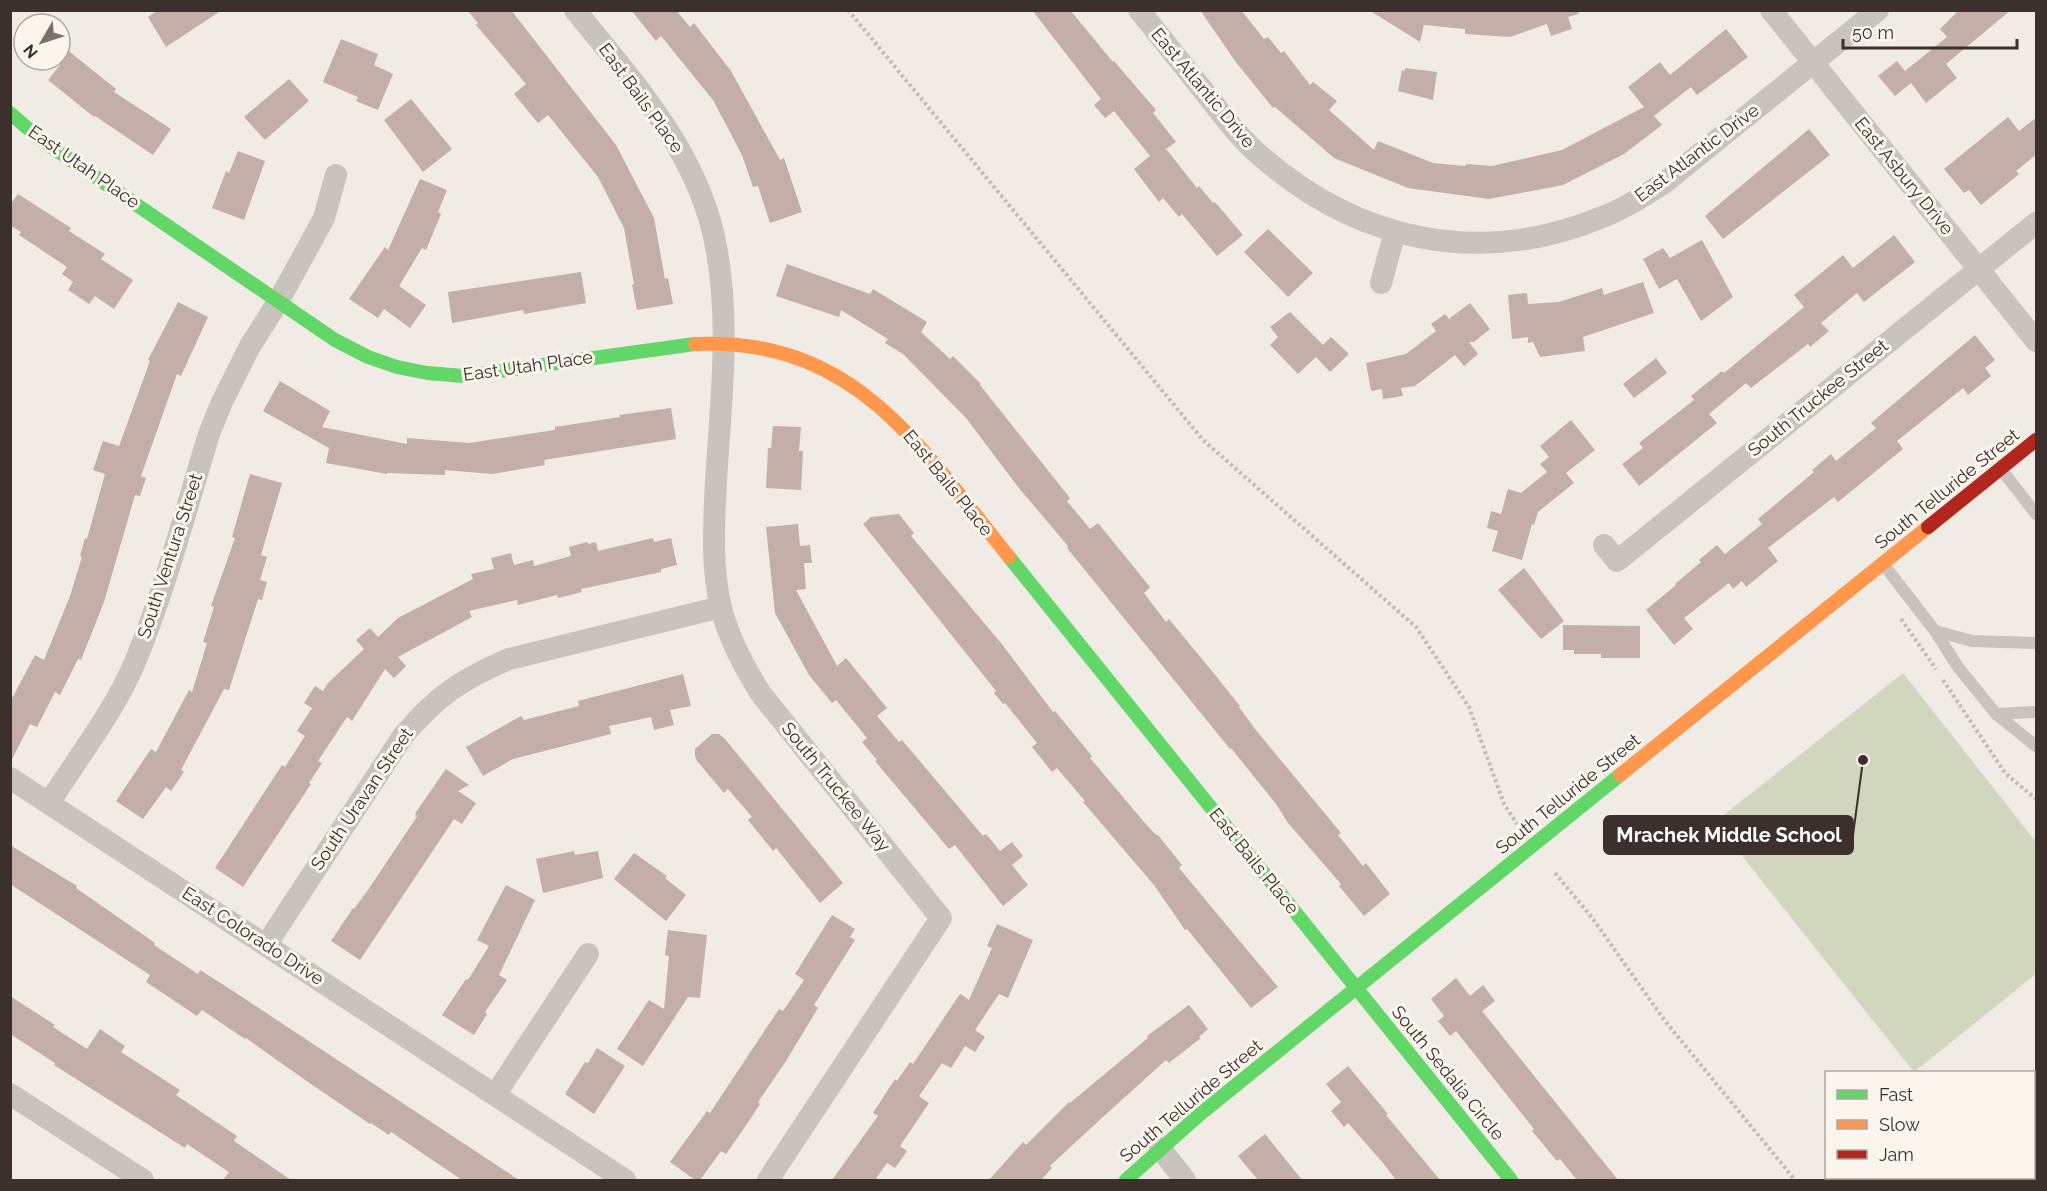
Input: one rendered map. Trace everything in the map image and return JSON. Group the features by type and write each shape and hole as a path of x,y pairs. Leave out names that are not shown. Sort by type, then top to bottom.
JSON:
{"street":[{"name":"East Bails Place","path":"575,10 645,96 667,127 686,160 701,194 715,239 724,305 724,342 792,355 830,371 854,385 906,430 1357,988"},
{"name":"East Atlantic Drive","path":"1139,10 1253,149 1291,182 1333,208 1363,221 1395,232 1428,239 1461,242 1510,242 1565,230 1607,216 1664,183 1813,63"},
{"name":"East Asbury Drive","path":"1771,10 2037,341"},
{"path":"1813,63 1878,10"},
{"name":"East Utah Place","path":"10,113 40,139 335,340 367,358 398,369 431,375 464,376 683,344 724,342"},
{"path":"278,302 324,218 336,175"},
{"name":"South Truckee Street","path":"1604,544 1617,561 2037,223"},
{"path":"1381,283 1395,232"},
{"name":"South Ventura Street","path":"49,803 117,698 135,663 151,621 213,424 250,346 278,302"},
{"name":"South Truckee Way","path":"724,342 714,529 715,570 721,607 733,642 746,671 761,694 940,918 768,1180"},
{"name":"South Telluride Street","path":"1126,1180 1160,1148 2037,440"},
{"name":"South Uravan Street","path":"266,945 403,736 424,711 450,689 478,672 509,660 721,607"},
{"name":"East Colorado Drive","path":"10,778 625,1180"},
{"path":"495,1095 588,954"},
{"name":"South Sedalia Circle","path":"1357,988 1511,1180"},
{"path":"10,1094 143,1180"},
{"path":"1160,1148 1185,1180"}],"lane":[{"path":"2001,469 2037,514"},
{"path":"1883,564 1935,631 1958,667 1996,714 2037,746"},
{"path":"1935,631 1972,641 2037,644"},
{"path":"1996,714 2037,712"}],"path":[{"path":"848,10 1203,440 1416,627 1469,707 1504,804 1520,829"},
{"path":"1898,615 2005,773 2037,799"},
{"path":"1555,873 1593,919 1665,1021 1795,1180"}],"green space":[{"path":"1903,673 2036,842 2036,974 1913,1071 1715,822"}],"building":[{"path":"158,10 222,10 166,47 148,17"},
{"path":"467,10 511,10 616,145 654,218 665,279 668,278 673,304 637,310 624,228 598,177 548,115 538,123 514,94 526,84 476,25 478,23"},
{"path":"631,10 676,10 690,27 694,23 731,71 780,160 784,158 802,212 770,223 758,186 753,187 742,155 713,100 661,36 656,41"},
{"path":"1032,10 1070,10 1156,110 1153,113 1176,142 1166,149 1197,188 1199,186 1213,203 1215,202 1243,235 1217,256 1182,214 1179,217 1163,198 1159,202 1134,169 1150,156 1114,111 1105,118 1094,105 1101,99"},
{"path":"1200,10 1241,10 1264,39 1268,37 1281,53 1284,51 1310,85 1313,82 1337,101 1329,110 1374,150 1378,141 1433,163 1465,166 1466,164 1492,166 1562,150 1644,107 1628,87 1660,62 1670,75 1726,29 1748,57 1697,95 1691,87 1654,116 1662,125 1624,154 1563,185 1489,199 1408,188 1334,158 1275,107 1273,108 1235,61"},
{"path":"1369,10 1578,10 1579,14 1568,17 1572,29 1551,36 1547,24 1510,37 1465,34 1465,29 1424,25 1420,42"},
{"path":"1959,10 2011,10 1946,64 1957,78 1926,103 1911,83 1895,96 1878,76 1897,61 1905,71 1947,37 1940,29"},
{"path":"341,39 378,54 374,65 393,74 378,110 356,101 358,97 323,82"},
{"path":"72,54 116,89 114,92 171,129 153,155 94,117 48,80 54,72 72,72"},
{"path":"1405,68 1437,72 1433,100 1398,91 1402,70 1405,71"},
{"path":"289,79 309,101 265,140 244,117"},
{"path":"411,99 452,149 423,172 384,120"},
{"path":"2008,117 2019,131 2037,117 2037,154 2016,171 2019,174 1981,205 1969,190 1964,193 1944,169"},
{"path":"1809,129 1830,155 1723,239 1705,216"},
{"path":"238,151 265,161 244,220 212,208 226,171 229,173"},
{"path":"420,179 447,190 438,212 441,214 426,250 422,248 399,286 426,305 410,328 384,309 378,318 349,299 385,247 388,250"},
{"path":"18,194 71,228 69,231 105,254 101,259 133,280 114,309 95,296 89,304 68,290 73,282 62,274 67,267 19,235 21,232 10,225 10,205"},
{"path":"1268,229 1313,273 1288,297 1244,252"},
{"path":"1894,235 1915,262 1864,302 1857,293 1821,323 1829,331 1810,347 1808,344 1751,388 1746,383 1709,414 1717,423 1639,486 1622,464 1643,448 1639,443 1694,400 1691,396 1722,371 1724,373 1804,307 1794,295 1843,255 1853,268"},
{"path":"1702,240 1733,297 1701,321 1677,279 1659,289 1643,259 1663,248 1670,258"},
{"path":"787,264 870,294 873,289 927,322 921,332 950,359 953,356 981,384 1070,498 1067,501 1090,529 1098,523 1150,587 1144,593 1166,622 1169,619 1216,676 1255,729 1341,833 1338,835 1363,866 1366,863 1390,894 1364,916 1339,886 1341,884 1288,823 1276,804 1231,748 1018,487 966,418 903,354 885,343 888,339 841,310 839,317 776,296"},
{"path":"581,272 586,303 524,314 523,310 452,323 448,292"},
{"path":"1643,282 1654,313 1583,337 1585,351 1540,357 1533,342 1528,343 1528,337 1512,339 1508,295 1527,293 1528,304 1559,302 1602,288 1604,295"},
{"path":"178,302 208,317 181,376 177,374 141,476 146,478 140,496 135,495 104,602 81,660 78,659 60,695 55,692 37,727 30,724 10,763 10,702 35,655 44,660 70,596 105,474 93,470 103,441 119,446 150,361 148,360"},
{"path":"1470,303 1490,329 1474,342 1469,342 1478,354 1464,366 1455,355 1415,386 1401,388 1403,396 1383,399 1382,389 1371,391 1366,363 1406,354 1436,331 1431,324 1445,314 1449,319"},
{"path":"1290,312 1323,345 1331,337 1349,354 1330,372 1316,357 1298,374 1270,345 1278,337 1270,327"},
{"path":"1975,335 1995,360 1985,368 1991,376 1968,395 1963,388 1897,441 1903,449 1838,502 1834,497 1768,548 1778,561 1746,587 1742,581 1733,589 1729,583 1684,618 1693,629 1674,645 1646,610 1676,585 1701,562 1699,560 1717,545 1725,554 1762,524 1758,519 1814,472 1812,470 1831,454 1836,461 1876,428 1871,423"},
{"path":"1656,358 1667,373 1634,398 1623,384"},
{"path":"280,381 330,411 322,427 407,444 407,438 469,443 555,430 555,427 620,417 619,415 671,408 676,439 544,460 545,465 492,474 445,470 445,475 387,474 326,463 329,448 263,411"},
{"path":"1571,420 1595,450 1566,473 1574,483 1538,512 1534,525 1532,524 1522,560 1492,551 1498,531 1487,528 1491,511 1501,514 1508,489 1521,493 1547,472 1540,464 1549,457 1540,446"},
{"path":"773,426 801,427 799,451 803,451 801,490 766,488 768,448 771,448"},
{"path":"250,474 282,483 261,555 267,557 260,580 267,582 262,600 258,599 229,690 224,689 181,770 184,772 171,791 166,787 143,819 116,801 151,749 156,752 189,690 192,692 207,643 203,642 214,607 211,606 235,538 232,537"},
{"path":"899,514 914,533 911,536 1001,643 1053,712 1055,711 1092,756 1090,758 1144,822 1157,834 1182,865 1179,868 1278,987 1251,1008 1187,929 1185,930 1154,885 1083,802 1085,801 1057,768 1052,772 1032,747 1037,743 1005,703 1003,704 994,693 996,691 863,524 871,517"},
{"path":"798,524 800,546 810,545 812,563 804,563 806,589 796,590 837,666 846,658 887,708 877,716 899,742 902,740 983,836 986,834 1000,851 1012,842 1023,856 1012,865 1028,885 1003,906 955,845 949,849 875,761 877,760 862,742 867,738 836,700 832,703 809,675 775,613 766,527"},
{"path":"653,538 654,542 671,538 677,565 661,569 661,572 581,589 582,592 558,598 557,595 518,605 517,600 469,611 472,617 398,657 406,666 394,678 385,669 352,721 347,717 318,761 322,763 309,783 311,784 243,887 215,868 282,765 285,767 305,736 297,731 312,708 304,703 315,686 323,691 328,683 364,649 356,640 370,628 378,637 398,618 473,579 471,574 494,569 491,558 511,553 514,565 533,560 534,566 571,556 569,547 587,542 588,544 596,542 598,551"},
{"path":"1524,568 1564,621 1541,639 1498,590"},
{"path":"1563,625 1640,626 1640,658 1601,658 1601,654 1574,654 1574,650 1563,650"},
{"path":"683,674 691,706 670,710 674,725 654,730 651,717 609,726 611,734 513,759 483,776 466,747 521,716 524,720 579,706 578,701"},
{"path":"712,734 719,734 725,739 843,883 820,903 776,848 773,851 748,820 752,817 728,789 724,793 697,761 695,749"},
{"path":"446,769 469,785 458,791 476,803 462,824 454,819 360,960 331,941 368,890 418,815 415,817 416,812"},
{"path":"10,845 77,886 76,888 155,943 154,945 198,974 200,970 230,989 519,1180 462,1180 391,1132 389,1135 370,1124 202,1010 197,1016 146,982 150,975 10,884"},
{"path":"574,851 575,855 598,851 603,878 543,893 536,859"},
{"path":"634,853 667,876 665,878 686,895 666,921 614,879"},
{"path":"506,885 535,900 499,975 507,980 485,1012 487,1014 474,1035 442,1015 489,946 477,940"},
{"path":"832,915 855,929 850,937 855,940 814,1005 818,1008 758,1102 760,1104 747,1124 726,1154 721,1151 700,1180 695,1180 670,1162 707,1111 710,1113 779,1009 783,1011 804,980 795,974"},
{"path":"997,924 1033,940 1008,998 999,994 975,1030 985,1037 975,1052 965,1046 951,1068 942,1063 919,1096 929,1103 900,1146 907,1151 895,1168 887,1163 875,1180 832,1180 878,1116 873,1113 895,1079 897,1081 910,1062 913,1064 960,994 969,1000 992,948 987,946"},
{"path":"668,930 707,935 700,998 688,997 643,1066 617,1049 649,1000 664,1009 669,956 665,955"},
{"path":"1456,978 1470,996 1483,985 1495,1001 1482,1011 1618,1180 1577,1180 1560,1159 1557,1161 1532,1131 1534,1129 1456,1031 1450,1036 1438,1021 1444,1016 1431,999"},
{"path":"10,996 87,1049 100,1029 125,1046 121,1052 180,1090 176,1095 237,1136 234,1141 291,1180 223,1180 229,1172 187,1144 185,1148 54,1065 55,1063 10,1034"},
{"path":"1189,1005 1208,1029 1199,1037 1201,1038 1169,1063 1166,1060 1050,1166 1052,1168 1041,1180 989,1180 1023,1142 1026,1145 1069,1102 1148,1038 1147,1036"},
{"path":"597,1048 625,1066 594,1114 565,1094 585,1062 588,1063"},
{"path":"1348,1066 1440,1180 1396,1180 1348,1123 1344,1127 1331,1111 1341,1102 1326,1084"},
{"path":"1265,1134 1302,1180 1258,1180 1238,1156"}],"traffic: fast":[{"path":"10,113 40,139 335,340 368,357 397,367 427,373 464,376 695,344"},
{"path":"1009,557 1511,1180"},
{"path":"1126,1180 1199,1115 1620,775"}],"traffic: slow":[{"path":"695,344 751,347 799,359 842,379 879,407 913,439 1009,557"},
{"path":"1620,775 1928,527"}],"traffic: jam":[{"path":"1928,527 2036,440"}],"place":[{"name":"Mrachek Middle School","path":"1863,760"}]}
